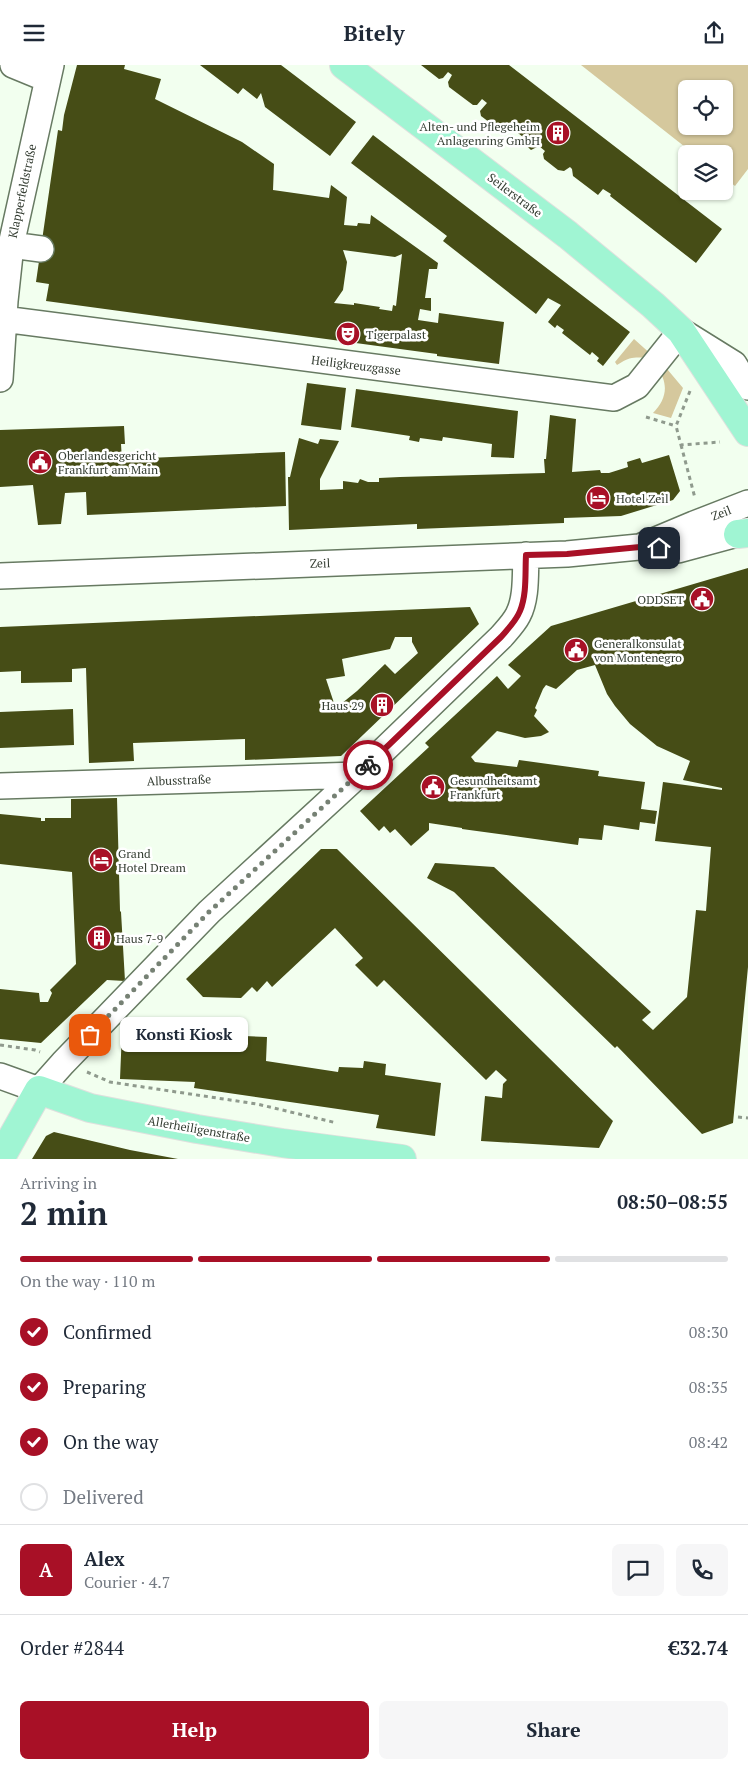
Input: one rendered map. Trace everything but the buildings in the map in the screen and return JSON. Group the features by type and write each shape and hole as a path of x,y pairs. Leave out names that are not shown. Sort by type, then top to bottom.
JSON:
{"main road":[{"name":"Seilerstraße","path":"344,65 568,235 653,305 681,331 748,431"},
{"path":"0,1159 39,1090"},
{"name":"Allerheiligenstraße","path":"39,1090 90,1108 197,1129 282,1143 402,1159"}],"street":[{"path":"13,65 49,72"},
{"name":"Klapperfeldstraße","path":"0,379 3,307 11,245 49,72"},
{"path":"11,245 41,249"},
{"name":"Heiligkreuzgasse","path":"3,307 614,398 637,386 681,331"},
{"name":"Seilerstraße","path":"681,331 741,356 748,387"},
{"name":"Zeil","path":"640,547 747,502"},
{"name":"Zeil","path":"0,576 576,554 640,547 678,550 745,532"},
{"path":"39,1090 209,912 358,775 514,622 521,610 523,601 526,555"},
{"name":"Albusstraße","path":"0,786 358,775"},
{"name":"Allerheiligenstraße","path":"0,1076 39,1090"}],"path":[{"path":"690,391 676,426 696,505"},
{"path":"646,417 676,426"},
{"path":"681,445 720,442"},
{"path":"0,1045 35,1050 110,1082 256,1104 341,1123"},
{"path":"738,1117 748,1118"}],"shaded area":[{"path":"581,65 748,65 748,169 735,186 733,184 733,145 683,145"},
{"path":"634,339 653,356 632,358 617,365 615,362"},
{"path":"662,363 683,388 671,418 653,413 664,397 665,385 657,368"}],"way so far":[{"path":"90,1035 209,912 368,765"}],"place":[{"name":"Alten- und Pflegeheim Anlagenring GmbH","path":"558,133"},
{"name":"Tigerpalast","path":"348,334"},
{"name":"Oberlandesgericht Frankfurt am Main","path":"40,462"},
{"name":"Hotel Zeil","path":"598,498"},
{"name":"ODDSET","path":"702,599"},
{"name":"Generalkonsulat von Montenegro","path":"576,650"},
{"name":"Haus 29","path":"382,705"},
{"name":"Gesundheitsamt Frankfurt","path":"433,787"},
{"name":"Grand Hotel Dream","path":"101,860"},
{"name":"Haus 7-9","path":"99,938"},
{"name":"Konsti Kiosk","path":"90,1035"}],"route":[{"path":"368,765 501,637 514,622 521,610 523,601 526,555 567,554 640,547 659,548"}]}
